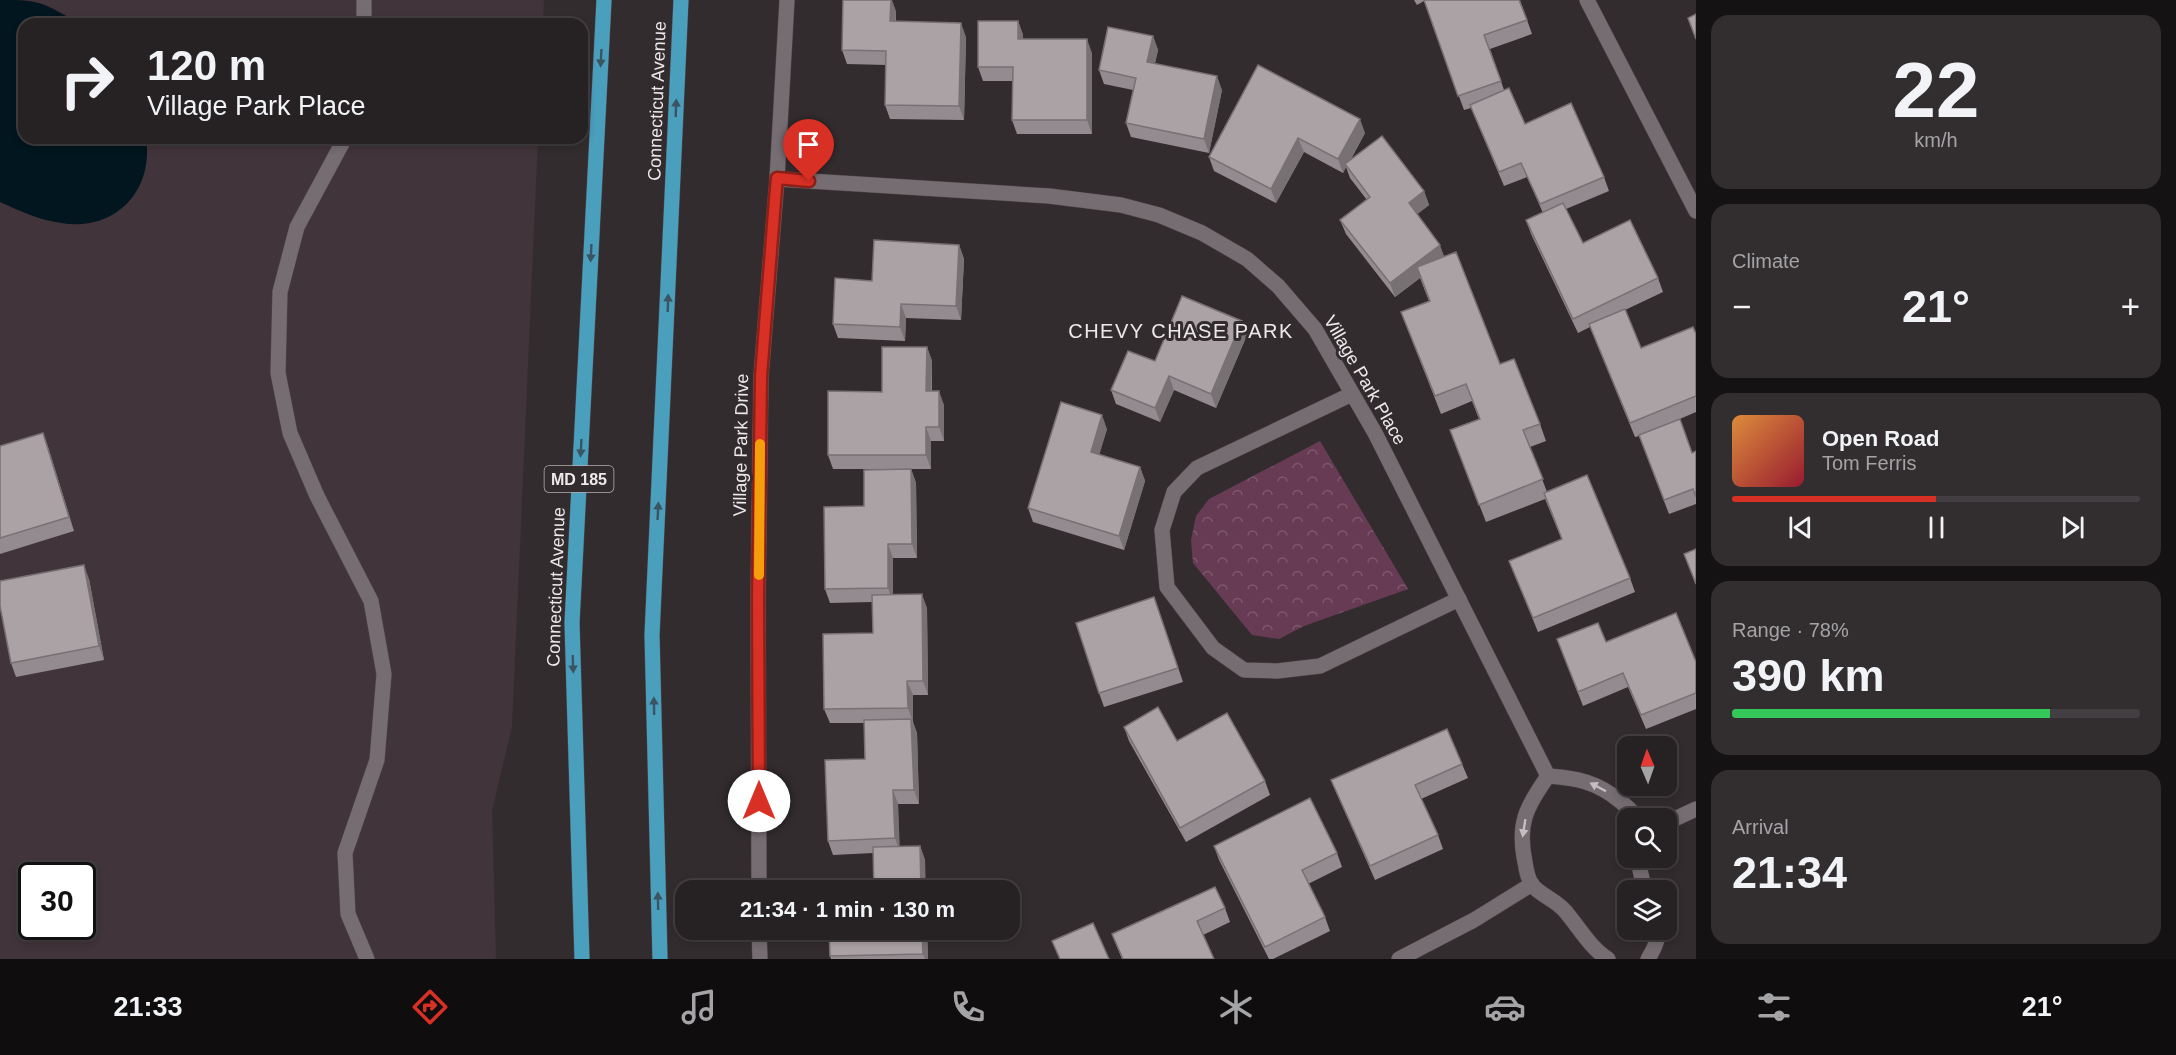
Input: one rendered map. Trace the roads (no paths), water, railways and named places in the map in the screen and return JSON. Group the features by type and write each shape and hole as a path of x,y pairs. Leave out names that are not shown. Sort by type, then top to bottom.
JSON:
{"main road":[{"name":"Connecticut Avenue","path":"582,959 572,622 604,0"},
{"name":"Connecticut Avenue","path":"660,959 652,635 681,0"}],"street":[{"path":"364,0 364,18"},
{"name":"Village Park Drive","path":"759,880 758,598 761,376 777,178 787,0"},
{"path":"1587,0 1696,211"},
{"path":"342,144 297,227 280,292 278,373 290,433 317,496 371,601 384,674 377,760 345,853 348,915 367,959"},
{"name":"Village Park Place","path":"777,178 1049,196 1121,205 1159,215 1202,233 1247,258 1278,286 1316,329 1375,433 1548,776"},
{"path":"1353,394 1197,468 1174,492 1161,530 1167,586 1213,648 1244,670 1277,671 1320,666 1459,599"},
{"path":"1608,959 1598,952 1562,907 1532,884 1522,848 1522,828 1531,800 1548,776 1569,777 1592,783 1628,808"},
{"path":"1677,818 1696,809"},
{"path":"1400,959 1474,920 1532,884"},
{"path":"759,940 760,959"},
{"path":"1648,959 1657,940"}],"water":[{"path":"0,0 36,2 68,18 18,18 18,144 146,144 144,175 137,191 127,204 114,214 98,221 80,224 53,222 0,202"}],"district":[{"name":"CHEVY CHASE PARK","path":"1181,331"}]}
